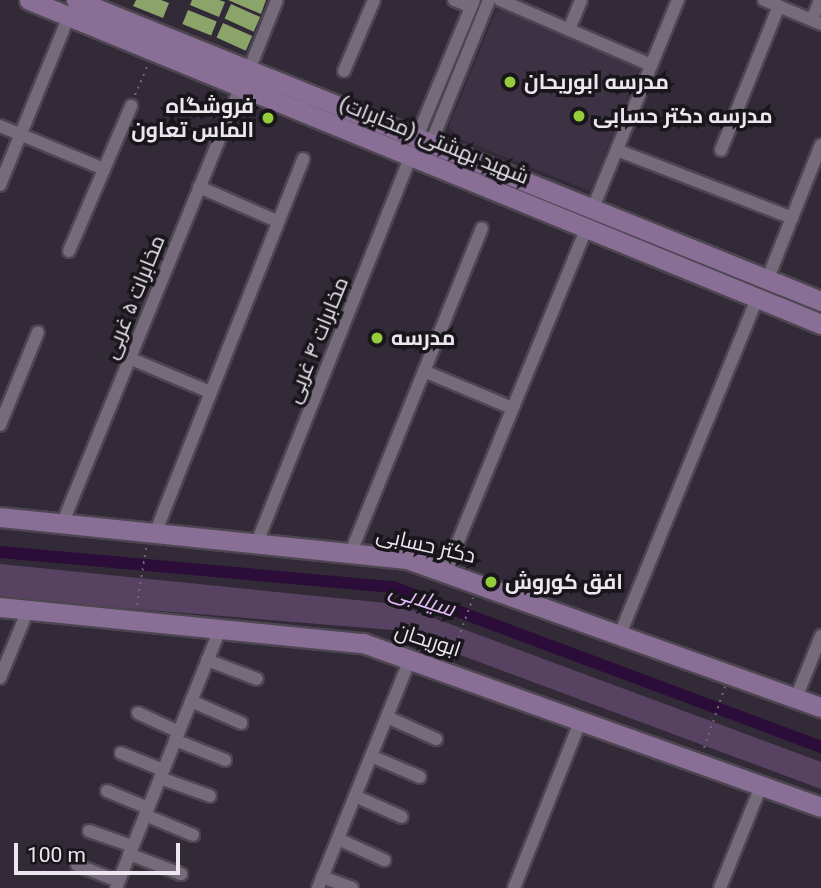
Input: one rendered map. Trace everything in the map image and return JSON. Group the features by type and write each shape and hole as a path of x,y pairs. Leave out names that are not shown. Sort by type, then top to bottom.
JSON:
{"main road":[{"name":"شهید بهشتی (مخابرات)","path":"29,0 75,4 178,51 420,145 590,218 821,324"},
{"name":"شهید بهشتی (مخابرات)","path":"75,4 155,51 178,51"},
{"name":"شهید بهشتی (مخابرات)","path":"590,218 768,278 821,301"},
{"name":"دکتر حسابی","path":"0,517 258,540 351,552 446,571 621,632 821,707"},
{"name":"ابوریحان","path":"0,607 343,638 447,669 821,807"}],"street":[{"name":"مخابرات ۵ غربی","path":"63,523 277,0"},
{"path":"344,71 374,0"},
{"path":"420,145 473,4 454,0"},
{"path":"420,145 489,0"},
{"path":"500,0 651,65"},
{"path":"569,30 581,0"},
{"path":"446,571 678,0"},
{"path":"764,0 816,22 820,0"},
{"path":"0,185 75,4"},
{"path":"721,150 779,6"},
{"path":"69,251 131,106"},
{"path":"0,126 104,169"},
{"name":"مخابرات ۴ غربی","path":"258,540 420,145"},
{"path":"768,278 821,145"},
{"path":"617,150 792,218"},
{"path":"152,531 303,159"},
{"path":"200,187 277,220"},
{"path":"351,552 482,228"},
{"path":"621,632 758,296"},
{"path":"0,425 38,332"},
{"path":"129,358 210,392"},
{"path":"424,371 512,408"},
{"path":"0,678 28,610"},
{"path":"77,865 117,885 221,627"},
{"path":"796,698 821,636"},
{"path":"352,888 320,882 411,657"},
{"path":"207,660 257,679"},
{"path":"191,701 241,723"},
{"path":"138,713 225,760"},
{"path":"387,717 436,739"},
{"path":"514,888 581,720"},
{"path":"121,753 210,796"},
{"path":"371,756 420,777"},
{"path":"719,888 761,786"},
{"path":"107,791 193,835"},
{"path":"355,796 402,817"},
{"path":"89,831 181,874"},
{"path":"338,839 384,860"}],"path":[{"path":"131,106 155,51"},
{"path":"135,620 152,531"},
{"path":"447,669 479,581"},
{"path":"699,763 730,673"}],"shaded area":[{"path":"503,9 639,69 590,191 455,137 449,126 495,13"},
{"path":"0,564 396,604 821,762 821,789 393,630 0,598"}],"building":[{"path":"136,0 161,0 169,3 163,18 133,6"},
{"path":"192,0 225,2 219,17 190,5"},
{"path":"228,0 266,0 261,14"},
{"path":"231,4 260,17 254,32 224,19"},
{"path":"188,10 217,22 211,36 182,24"},
{"path":"223,23 252,36 246,51 216,38"}],"waterway":[{"name":"سیلابی","path":"0,552 393,587 821,747"}],"place":[{"name":"مدرسه ابوریحان","path":"510,82"},
{"name":"مدرسه دکتر حسابی","path":"579,116"},
{"name":"فروشگاه الماس تعاون","path":"268,118"},
{"name":"مدرسه","path":"377,338"},
{"name":"افق کوروش","path":"491,582"}]}
